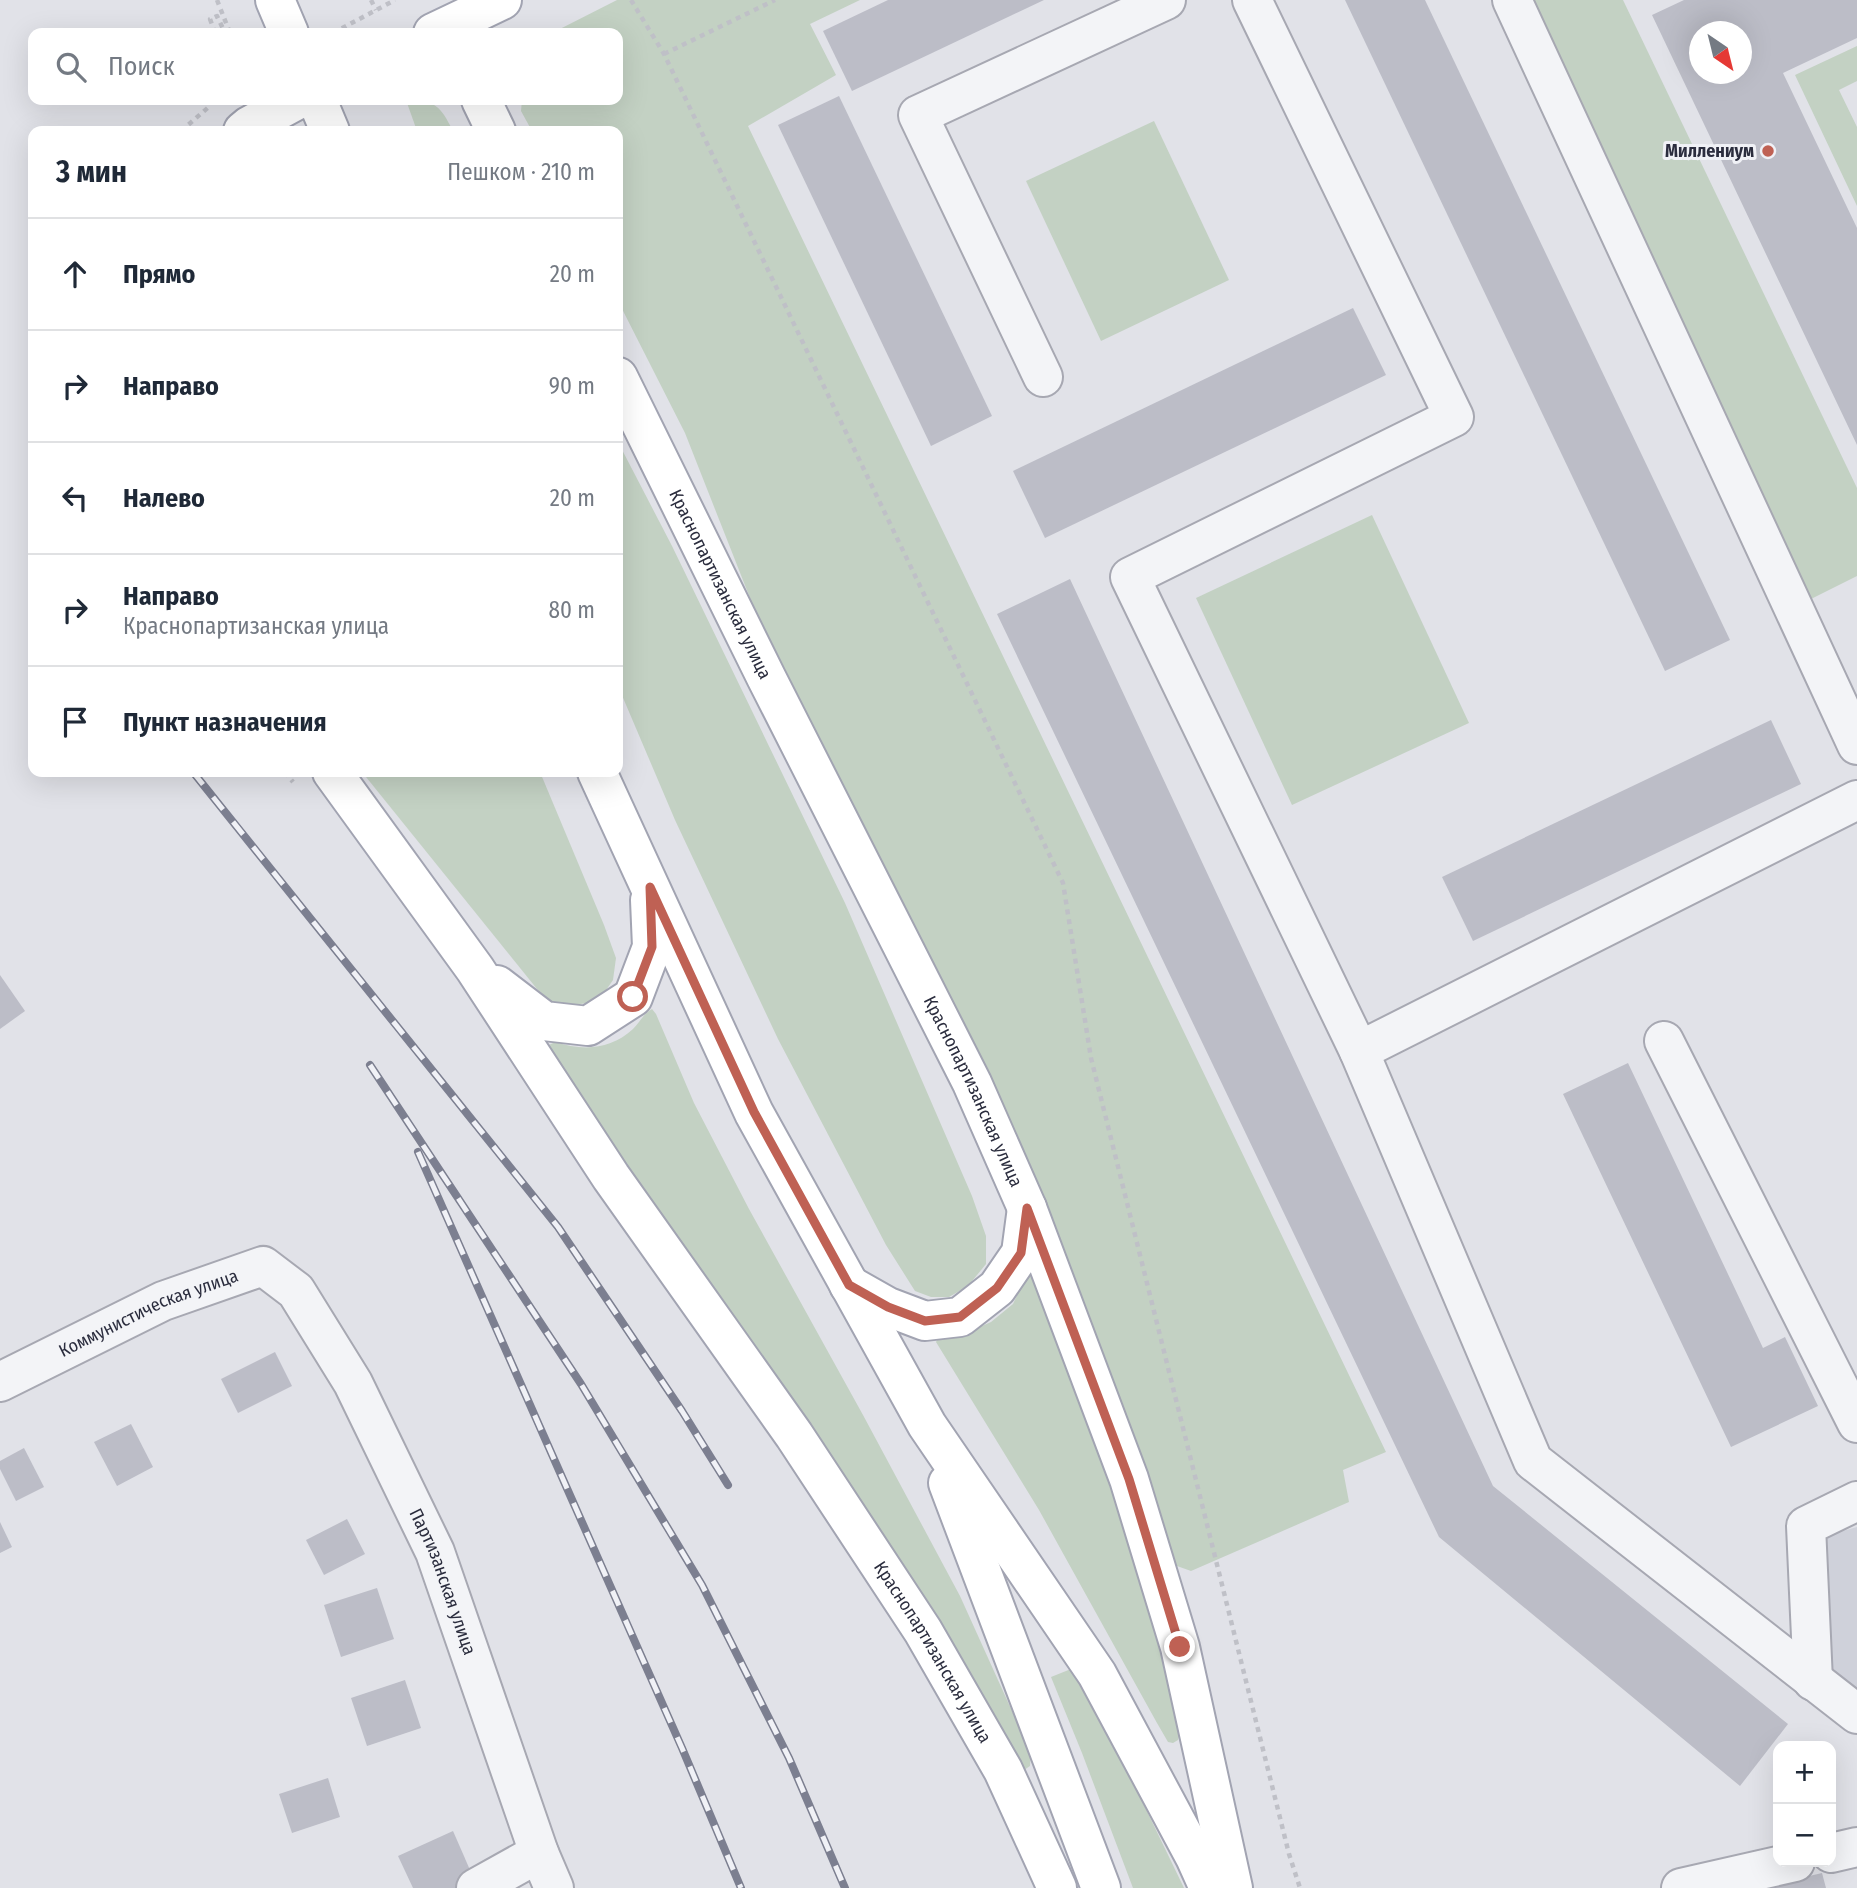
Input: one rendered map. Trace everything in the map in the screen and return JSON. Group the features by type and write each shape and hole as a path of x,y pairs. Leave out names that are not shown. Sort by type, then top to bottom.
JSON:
{"main road":[{"path":"275,0 287,28"},
{"path":"448,28 502,0"},
{"path":"249,126 288,105"},
{"path":"319,105 328,126"},
{"path":"483,105 494,126"},
{"name":"Краснопартизанская улица","path":"623,387 766,677 972,1083 1027,1208 1129,1479 1176,1634 1233,1888"},
{"name":"Краснопартизанская улица","path":"336,777 475,968 611,1177 794,1435 923,1631 1003,1770 1056,1888"},
{"path":"599,777 754,1112 927,1425 1097,1674 1209,1888"},
{"path":"475,968 544,1021 588,1026 633,997 652,947 650,887"},
{"path":"849,1285 888,1307 925,1321 960,1317 997,1288 1021,1253 1027,1208"},
{"path":"927,1425 1101,1888"}],"street":[{"path":"1043,377 918,115 1166,0"},
{"path":"1252,0 1454,417 1130,578 1359,1051 1533,1461 1857,1714"},
{"path":"1512,0 1857,745"},
{"path":"1359,1051 1857,800"},
{"path":"1664,1041 1857,1423"},
{"name":"Коммунистическая улица","path":"0,1382 163,1301 263,1266 296,1291"},
{"name":"Партизанская улица","path":"296,1291 354,1383 435,1552 539,1853 554,1888"},
{"path":"1813,1681 1806,1526 1857,1501"},
{"path":"1836,1852 1857,1847"},
{"path":"476,1888 539,1853"},
{"path":"1681,1888 1773,1867"}],"path":[{"path":"216,0 228,28"},
{"path":"371,0 376,10"},
{"path":"342,28 395,0"},
{"path":"631,0 664,54 1063,883 1091,1058 1289,1854 1300,1888"},
{"path":"664,54 775,0"},
{"path":"213,28 210,19 217,16 223,28"},
{"path":"186,126 211,105"}],"shaded area":[{"path":"1857,1527 1857,1690 1828,1672 1821,1537"}],"green space":[{"path":"617,0 860,0 810,24 836,75 748,126 1386,1452 1343,1470 1349,1502 1191,1571 1177,1566 1169,1552 1079,1290 982,1077 774,659 685,433 623,311 623,126 529,126 521,111 522,105 623,105 623,28 562,28"},
{"path":"1527,0 1623,0 1857,488 1857,576 1809,600"},
{"path":"1857,46 1857,81 1839,90 1857,127 1857,206 1795,75"},
{"path":"408,105 434,105 450,126 415,126"},
{"path":"1154,121 1229,280 1101,341 1026,181"},
{"path":"623,452 672,546 845,903 972,1196 986,1236 986,1264 968,1286 949,1297 931,1297 915,1291 886,1245 778,1039 675,820 623,698"},
{"path":"1372,515 1469,723 1292,805 1196,598"},
{"path":"366,777 542,777 616,958 613,980 604,993 587,1003 568,1006 553,1003 537,989"},
{"path":"652,1009 694,1103 749,1209 960,1596 1031,1753 1030,1766 1024,1770 1015,1768 547,1046 555,1042 576,1047 606,1045 633,1029"},
{"path":"1036,1274 1073,1368 1141,1581 1181,1729 1178,1740 1173,1743 1168,1742 1039,1510 936,1342 938,1338 966,1333 991,1322 1013,1304 1025,1278"},
{"path":"1071,1669 1142,1801 1184,1888 1133,1888 1051,1677"}],"building":[{"path":"888,0 1044,0 852,91 823,31"},
{"path":"1345,0 1425,0 1730,640 1665,671"},
{"name":"Миллениум","path":"1684,0 1857,0 1857,38 1783,73 1857,228 1857,445 1652,15"},
{"path":"839,96 992,416 931,446 778,125"},
{"path":"1353,308 1386,375 1045,538 1013,471"},
{"path":"1070,579 1493,1486 1788,1724 1740,1786 1439,1537 997,614"},
{"path":"1771,720 1801,784 1473,941 1442,877"},
{"path":"0,975 25,1011 0,1029"},
{"path":"1628,1063 1763,1348 1785,1337 1818,1406 1731,1447 1563,1094"},
{"path":"275,1352 292,1386 238,1413 221,1379"},
{"path":"131,1424 153,1467 117,1486 94,1442"},
{"path":"24,1448 44,1487 16,1501 0,1469 0,1461"},
{"path":"347,1519 365,1554 324,1575 306,1540"},
{"path":"0,1522 12,1547 0,1553"},
{"path":"377,1588 394,1639 341,1657 324,1605"},
{"path":"405,1680 421,1728 367,1746 351,1698"},
{"path":"328,1778 340,1817 292,1833 279,1794"},
{"path":"453,1831 477,1886 413,1888 398,1856"},
{"path":"1822,1873 1826,1888 1763,1888 1763,1887"}],"railway":[{"path":"197,777 558,1227 682,1411 728,1485"},
{"path":"370,1065 581,1384 702,1585 789,1758 845,1888"},
{"path":"418,1152 682,1748 741,1888"}],"place":[{"name":"Миллениум","path":"1768,151"}],"route":[{"path":"633,997 652,947 650,887 754,1112 849,1285 888,1307 925,1321 960,1317 997,1288 1021,1253 1027,1208 1129,1479 1180,1647"}]}
